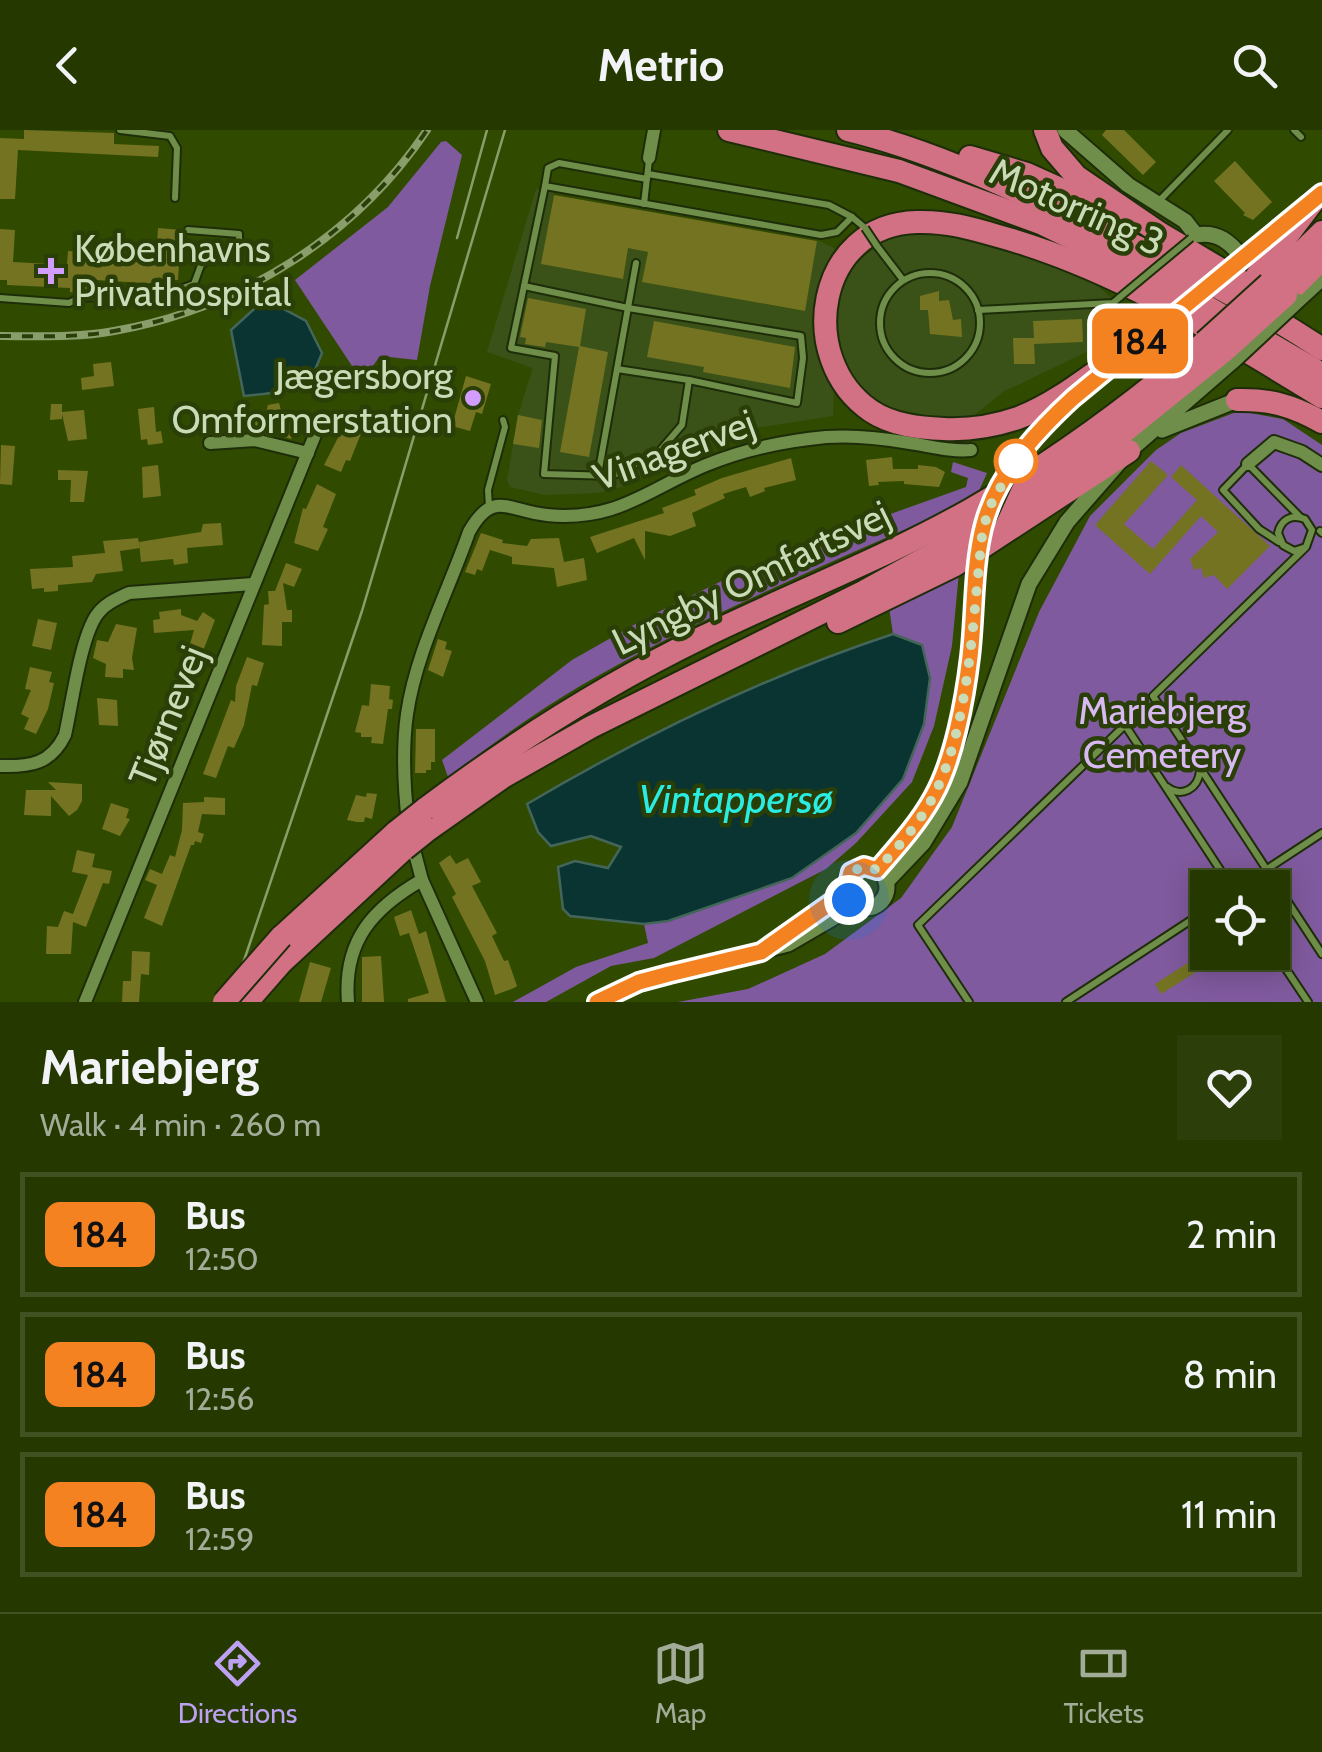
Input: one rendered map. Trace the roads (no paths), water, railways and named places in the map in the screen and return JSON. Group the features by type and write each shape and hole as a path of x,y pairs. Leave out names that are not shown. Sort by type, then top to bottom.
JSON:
{"highway":[{"name":"Motorring 3","path":"729,130 899,171 1042,224 1173,287 1322,374"},
{"name":"Motorring 3","path":"848,130 893,141 997,182 1192,271 1322,349"},
{"path":"1045,130 1052,148 1076,176 1161,234 1322,330"},
{"path":"893,141 918,142 1027,174 1161,234"},
{"path":"1264,280 1319,203"},
{"path":"1140,342 1034,410 988,426 966,440 872,412 853,396 838,375 828,350 824,319 834,275 862,239 884,227 913,222 952,223 1048,250 1158,300 1322,396"},
{"name":"Lyngby Omfartsvej","path":"427,819 591,727 865,592 955,542 1114,440 1214,347 1264,280 1322,232"},
{"name":"Lyngby Omfartsvej","path":"1264,280 1322,259"},
{"name":"Lyngby Omfartsvej","path":"224,1002 281,937 427,819 494,757 567,710 702,638 969,510 1045,464 1214,347"},
{"path":"1237,400 1270,400 1322,422"},
{"path":"591,727 777,652 956,565 1137,445"},
{"name":"Lyngby Omfartsvej","path":"247,1002 400,840"}],"street":[{"path":"650,158 654,130"},
{"path":"1066,130 1120,179 1185,220 1194,236 1216,235 1230,244 1264,280 1322,289"},
{"path":"1264,280 1137,445 1067,522 1029,584 960,782 932,831 907,863 882,876 857,868 847,878 850,898 866,908 878,904 886,894 882,876 935,794 963,698 983,528 1011,467 1043,426 1166,320 1264,280 1322,278"},
{"path":"1137,445 1237,400"},
{"name":"Tjørnevej","path":"86,1002 320,420"},
{"name":"Vinagervej","path":"489,507 509,506 546,515 603,512 628,506 702,466 735,454 799,440 866,436 966,440"},
{"path":"210,443 255,440 308,453"},
{"path":"1248,464 1274,442 1302,452 1322,465"},
{"path":"478,1002 422,880 406,808 407,714 418,666 468,532 489,507"},
{"path":"0,766 23,767 58,751 88,632 97,614 111,601 129,593 253,584"},
{"path":"348,1002 348,979 368,920 422,880"},
{"path":"597,1002 654,978 761,952 850,898"}],"lane":[{"path":"120,130 170,136 177,148 174,198"},
{"path":"1157,204 1228,130"},
{"path":"1294,130 1301,137"},
{"path":"644,204 650,158"},
{"path":"689,380 682,425 658,453 612,476 544,474 555,356 511,348 548,168 559,163 830,205 865,228 903,280"},
{"path":"544,186 821,235 838,232 852,217"},
{"path":"0,298 69,303 78,298 144,299 194,284 201,265 239,241 239,234 188,230"},
{"path":"978,310 1113,303 1194,236"},
{"path":"598,476 636,263"},
{"path":"942,274 965,287 978,310 980,326 969,355 943,372 912,370 887,350 881,336 883,304 903,280 915,275 942,274"},
{"path":"524,286 628,308 801,336 803,358 797,402 618,370"},
{"path":"489,507 488,490 506,427 503,420"},
{"path":"1306,547 1294,551 1258,529 1222,490 1248,464 1304,520 1321,531"},
{"path":"1282,545 1278,537 1281,524 1292,517 1304,520 1312,535 1306,547 1153,696 1322,954"},
{"path":"969,1002 918,925 1126,725 1223,870"},
{"path":"1163,782 1178,792 1191,789 1200,773 1195,761"},
{"path":"1263,870 1322,833"},
{"path":"1066,1002 1190,920"},
{"path":"1287,970 1308,1002"}],"water":[{"path":"265,299 306,321 322,353 307,389 244,396 231,330"},
{"name":"Vintappersø","path":"893,634 922,645 930,678 924,724 903,779 856,833 792,878 668,921 644,924 570,916 563,909 558,867 575,861 608,868 621,847 591,836 551,846 538,832 527,804 706,709"}],"tram line":[{"path":"457,238 487,130"},
{"path":"230,1002 362,611 505,130"}],"railway":[{"path":"0,336 72,336 114,331 161,320 250,286 291,262 366,203 427,130"}],"place":[{"name":"Københavns Privathospital","path":"51,271"},
{"name":"Jægersborg Omformerstation","path":"473,398"}],"park label":[{"name":"Mariebjerg Cemetery","path":"1162,733"}]}
